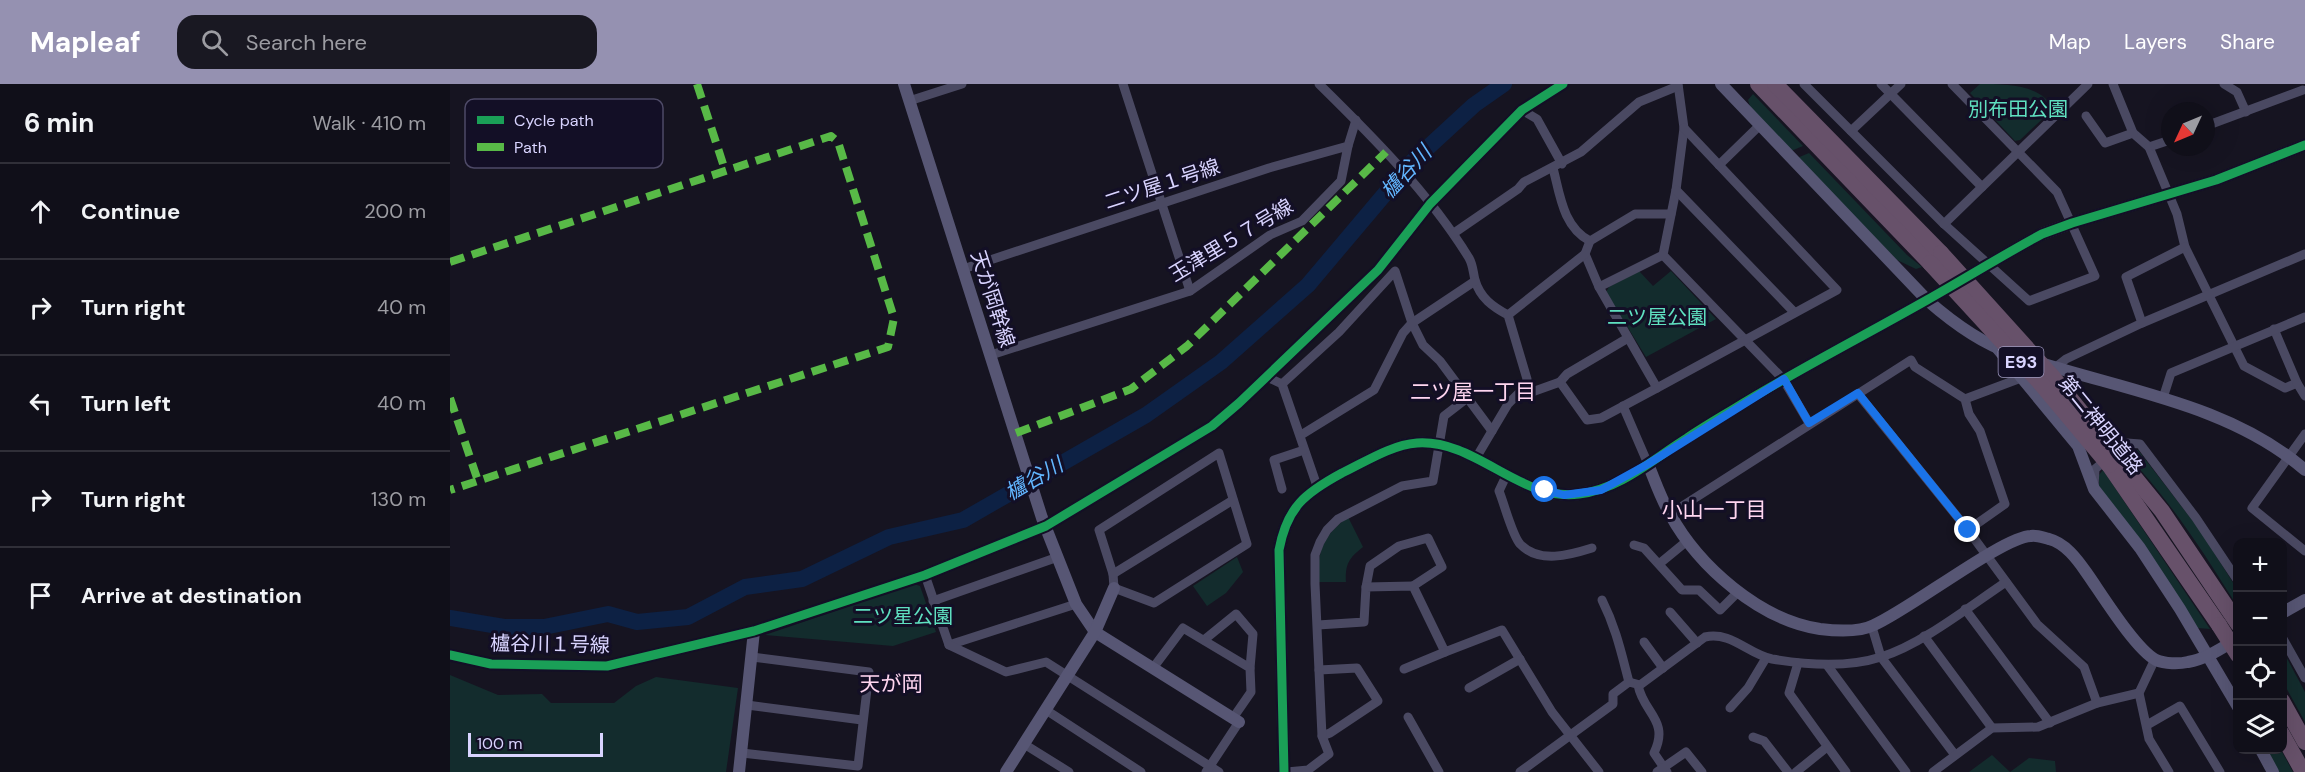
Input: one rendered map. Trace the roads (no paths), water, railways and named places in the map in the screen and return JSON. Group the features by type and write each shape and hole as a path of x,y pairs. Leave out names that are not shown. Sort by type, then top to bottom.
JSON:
{"highway":[{"name":"第二神明道路","path":"1764,85 1935,258 2042,385 2114,461 2230,622 2236,646"},
{"path":"2287,708 2305,742"},
{"path":"2287,742 2303,772"}],"street":[{"name":"天が岡幹線","path":"904,84 1044,522 1076,604 1095,632"},
{"path":"909,101 962,84"},
{"path":"1123,84 1190,291"},
{"path":"1319,84 1386,152 1428,201 1454,233 1472,263 1475,281 1489,305 1508,315 1527,379 1526,387 1508,404 1476,458"},
{"name":"櫨谷川１号線","path":"450,655 491,664 608,666 754,632 925,575 1044,522 1212,426 1268,377 1378,270 1428,201 1522,110 1563,84"},
{"path":"1720,84 1927,300 1949,319 1997,348 2163,398 2222,419 2289,455 2305,470"},
{"path":"1804,84 1944,224 2029,301 2095,276 2057,192 1952,84"},
{"path":"1881,84 1982,187"},
{"path":"1851,131 1901,84"},
{"path":"1944,224 2088,84"},
{"path":"2113,84 2133,133 2149,147 2170,195 2185,247 2244,366 2285,388 2296,383"},
{"path":"2224,84 2237,92 2246,112"},
{"path":"1454,233 1518,189 1524,182 1581,152 1639,102 1678,85 1684,128 1676,190 1663,255"},
{"path":"2215,123 2302,90"},
{"path":"1522,110 1537,119 1557,166 1564,213 1580,236 1590,241"},
{"path":"2086,116 2105,143 2133,133"},
{"path":"1347,146 1356,120"},
{"path":"1719,165 1759,126"},
{"path":"1560,382 1587,420 1602,418 1837,290 1684,128"},
{"path":"2149,147 2161,143"},
{"path":"1466,399 1444,416 1439,445 1433,481 1402,486 1338,519 1327,530 1315,555 1322,736 1329,753 1308,770 1285,772 1279,550 1288,517 1299,501 1317,486 1400,447 1418,443 1439,445 1476,458 1527,485 1564,495 1601,490 1648,464 1784,379 2042,234 2170,195 2305,145"},
{"name":"二ツ屋１号線","path":"963,269 1269,168 1347,146"},
{"name":"玉津里５７号線","path":"991,355 1190,291 1270,235 1302,221 1341,181 1347,146"},
{"path":"1676,190 1794,312"},
{"path":"1508,315 1585,254 1590,241 1635,214 1671,214"},
{"path":"2142,323 2126,277 2185,247"},
{"path":"1585,254 1599,287 1657,388"},
{"path":"2056,367 2066,359 2142,323 2305,254"},
{"path":"1599,287 1663,255"},
{"path":"1663,255 1784,379 1809,423"},
{"path":"1282,384 1339,332 1395,271 1412,323 1423,345 1440,361 1492,431"},
{"path":"1301,435 1374,390 1403,333 1412,323 1475,281"},
{"path":"2163,398 2171,373 2305,317"},
{"path":"2274,329 2296,383 2305,396"},
{"path":"1526,387 1532,392 1560,382 1568,374 1628,338"},
{"path":"1997,348 2078,446 2094,489 2140,548 2209,655 2234,700"},
{"path":"1670,514 1809,423 1911,360 1915,367 1965,399 1969,414 1980,430 2005,504 1968,530"},
{"path":"1268,377 1282,384 1317,486"},
{"path":"1965,399 2021,378"},
{"path":"1858,393 1968,530 2037,624 2084,667 2097,703"},
{"path":"1623,406 1670,514 1688,541 1738,592 1769,614 1798,626 1833,631 1872,627 1920,600 2011,541 2031,536 2053,540 2073,555 2140,646 2155,659 2188,662 2209,655 2233,642"},
{"path":"2305,434 2252,508 2305,551"},
{"path":"2094,489 2095,469 2127,443 2140,444 2196,518 2233,573"},
{"path":"1282,489 1274,460 1304,450"},
{"path":"1006,772 1095,632 1114,588 1113,574 1099,530 1219,453 1247,544 1154,603 1114,588"},
{"path":"1507,474 1499,491 1520,544 1539,555 1563,557 1592,548"},
{"path":"1113,574 1233,500"},
{"path":"1318,625 1364,622 1366,587 1370,566 1400,546 1428,538 1442,567 1413,586 1366,587"},
{"path":"1659,564 1688,541"},
{"path":"1634,545 1644,548 1682,590 1699,590 1720,610 1738,592"},
{"path":"933,601 1058,557"},
{"path":"925,575 949,645 1006,672 1046,662 1209,769 1220,772"},
{"path":"1520,772 1613,704 1613,694 1663,668 1697,643 1717,634 1766,658 1798,663 1827,665 1881,657 1924,636 2007,582"},
{"path":"1413,586 1445,652"},
{"path":"1602,600 1616,628 1617,640 1634,684 1656,720 1660,740 1654,753 1663,770 1686,752 1702,772"},
{"path":"2287,611 2305,600"},
{"path":"949,645 1076,604"},
{"path":"1965,609 2050,723"},
{"path":"1670,612 1697,643"},
{"path":"1204,640 1236,614 1253,634 1250,668 1251,692 1209,769"},
{"path":"1872,627 1881,657 1955,755"},
{"path":"1153,668 1183,628 1250,668"},
{"path":"1404,669 1502,630 1569,736 1599,772"},
{"path":"739,772 754,632"},
{"path":"1095,632 1236,720"},
{"path":"1924,636 1992,728"},
{"path":"1644,642 1663,668"},
{"path":"2287,644 2305,678"},
{"path":"742,753 858,766 869,672 752,657"},
{"path":"1469,688 1520,658"},
{"path":"1730,708 1748,688 1766,658"},
{"path":"2155,659 2139,693 2149,739 2169,772"},
{"path":"1798,663 1789,693 1846,772"},
{"path":"1827,665 1906,772"},
{"path":"1319,670 1357,668 1378,701 1330,734 1322,736"},
{"path":"1934,772 1992,728 2038,727 2097,703 2139,693"},
{"path":"747,705 862,720"},
{"path":"2147,725 2180,706 2220,772"},
{"path":"1046,710 1141,772"},
{"path":"1408,717 1439,772"},
{"path":"1753,737 1764,741 1788,772"},
{"path":"1024,744 1069,772"},
{"path":"1796,772 1827,747"},
{"path":"2263,754 2273,772"}],"waterway":[{"name":"櫨谷川","path":"450,618 504,627 544,627 608,614 637,622 688,617 745,587 802,579 889,537 963,520 1146,415 1221,362 1308,285 1411,163 1474,105 1504,84"}],"district":[{"name":"二ツ屋一丁目","path":"1473,392"},
{"name":"小山一丁目","path":"1714,510"},
{"name":"天が岡","path":"891,684"}],"park label":[{"name":"別布田公園","path":"2018,109"},
{"name":"二ツ屋公園","path":"1657,317"},
{"name":"二ツ星公園","path":"903,616"}]}
